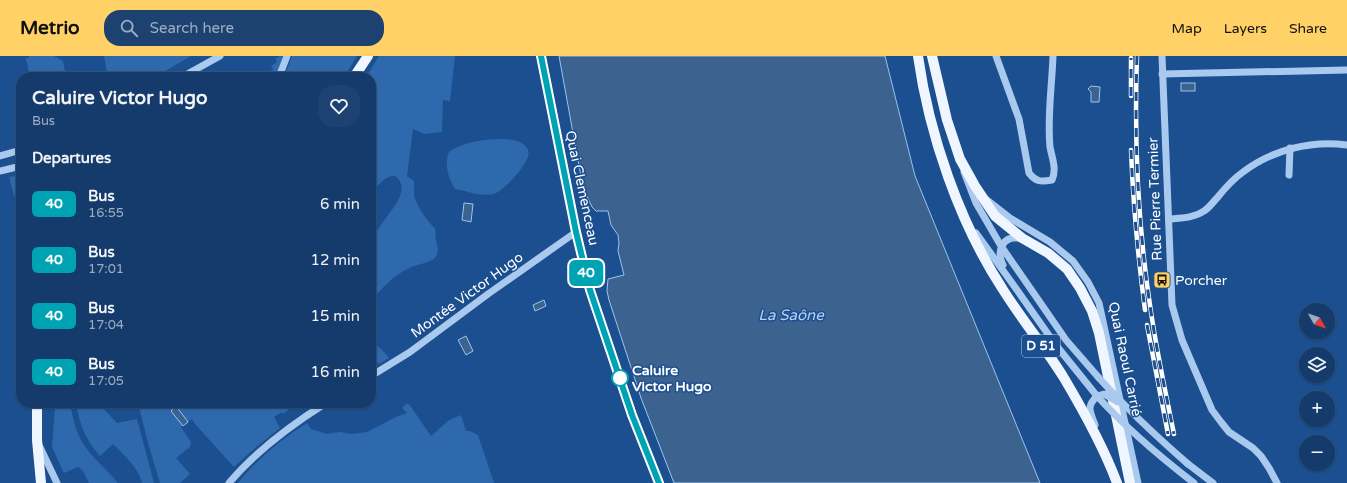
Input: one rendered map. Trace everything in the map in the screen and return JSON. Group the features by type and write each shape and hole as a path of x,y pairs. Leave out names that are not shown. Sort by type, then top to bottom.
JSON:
{"main road":[{"path":"357,72 368,56"},
{"name":"Quai Clemenceau","path":"541,56 576,232 590,290 632,415 659,483"},
{"name":"D 51","path":"918,56 931,123 948,177 981,254 1001,288 1063,377 1084,412 1117,483"},
{"name":"Quai Raoul Carrié","path":"932,56 947,120 960,159 975,186 995,216 1022,238 1048,254 1067,269 1080,288 1092,311 1099,333 1130,483"},
{"path":"37,408 37,440 41,483"}],"street":[{"path":"191,72 220,56"},
{"path":"281,72 286,56"},
{"path":"996,56 1019,119 1029,174 1035,180 1042,182 1052,180 1055,173 1050,146 1053,56"},
{"name":"Rue Pierre Termier","path":"1162,56 1172,304 1182,340 1216,416 1230,432 1253,448 1265,462 1272,480 1277,483"},
{"path":"1162,74 1347,70"},
{"path":"1169,219 1194,216 1205,211 1226,187 1243,172 1261,160 1290,148 1313,144 1337,144 1347,146"},
{"path":"1289,175 1290,148"},
{"path":"0,156 16,151"},
{"path":"960,159 966,181 976,203 1001,246 1066,340 1126,408 1159,439 1213,483"},
{"path":"0,171 16,167"},
{"name":"Quai Raoul Carrié","path":"983,198 1010,218 1050,242 1073,261 1088,282 1099,303 1101,311 1138,483"},
{"path":"966,220 1055,344 1097,396 1136,435 1194,483"},
{"name":"Montée Victor Hugo","path":"376,373 410,352 488,294 576,232"},
{"path":"1012,283 999,258 1001,246 1010,238 1022,238"},
{"path":"1113,473 1089,410 1090,402 1097,396 1104,394 1126,408"},
{"path":"229,483 245,465 270,443 290,427 318,408"},
{"path":"37,440 58,483"}],"shaded area":[{"path":"29,56 54,56 63,61 65,72 29,72 26,58 29,58"},
{"path":"104,56 191,56 164,72 107,72"},
{"path":"283,56 278,72 272,72 273,69 271,66 277,62 275,59"},
{"path":"292,56 357,56 347,72 286,72"},
{"path":"379,56 455,56 450,101 443,100 442,132 425,134 413,129 407,176 414,181 414,195 419,208 435,228 438,249 437,254 435,258 409,268 398,275 376,296 376,233 400,197 402,190 398,178 394,176 390,176 376,188 376,72 369,72"},
{"path":"501,139 520,142 528,150 526,161 517,175 499,192 494,194 479,194 455,189 450,180 447,166 449,152 474,142"},
{"path":"16,176 16,203 9,177"},
{"path":"376,344 389,358 379,364 376,360"},
{"path":"406,404 409,404 431,436 449,420 461,415 466,431 470,431 478,435 494,483 238,483 245,474 270,450 307,423 311,429 327,434 339,432 352,434 367,432 407,413 402,408"},
{"path":"55,408 71,408 75,426 81,441 118,483 89,483 83,471 78,467 64,473 52,447"},
{"path":"77,408 103,408 117,423 137,419 154,483 142,483 134,467 113,444 100,456 90,444 79,418"},
{"path":"139,408 291,408 283,414 282,412 274,417 280,428 234,467 192,419 181,427 191,442 190,447 176,458 190,474 180,483 160,483"}],"water":[{"name":"La Saône","path":"559,56 885,56 915,176 1040,483 674,483 641,398 609,300 607,291 608,279 624,275 618,251 618,235 611,225 608,211 596,211 592,207 583,188"},
{"path":"1181,83 1195,83 1195,91 1181,91"},
{"path":"1091,86 1100,87 1099,102 1091,102 1091,92 1088,89"},
{"path":"464,203 473,204 471,222 462,220"},
{"path":"544,300 546,306 535,311 533,305"},
{"path":"466,336 473,351 466,355 458,340"},
{"path":"174,408 178,408 188,422 183,426 171,411"}],"railway":[{"path":"1137,56 1136,120 1138,184 1143,249 1153,327 1174,434"},
{"path":"1131,58 1131,96"},
{"path":"1131,150 1136,230 1145,310"},
{"path":"1147,325 1168,434"}],"bus line":[{"name":"40","path":"541,56 576,232 590,290 632,415 659,483"}],"place":[{"name":"Porcher","path":"1162,280"},
{"name":"Caluire Victor Hugo","path":"620,378"}]}
